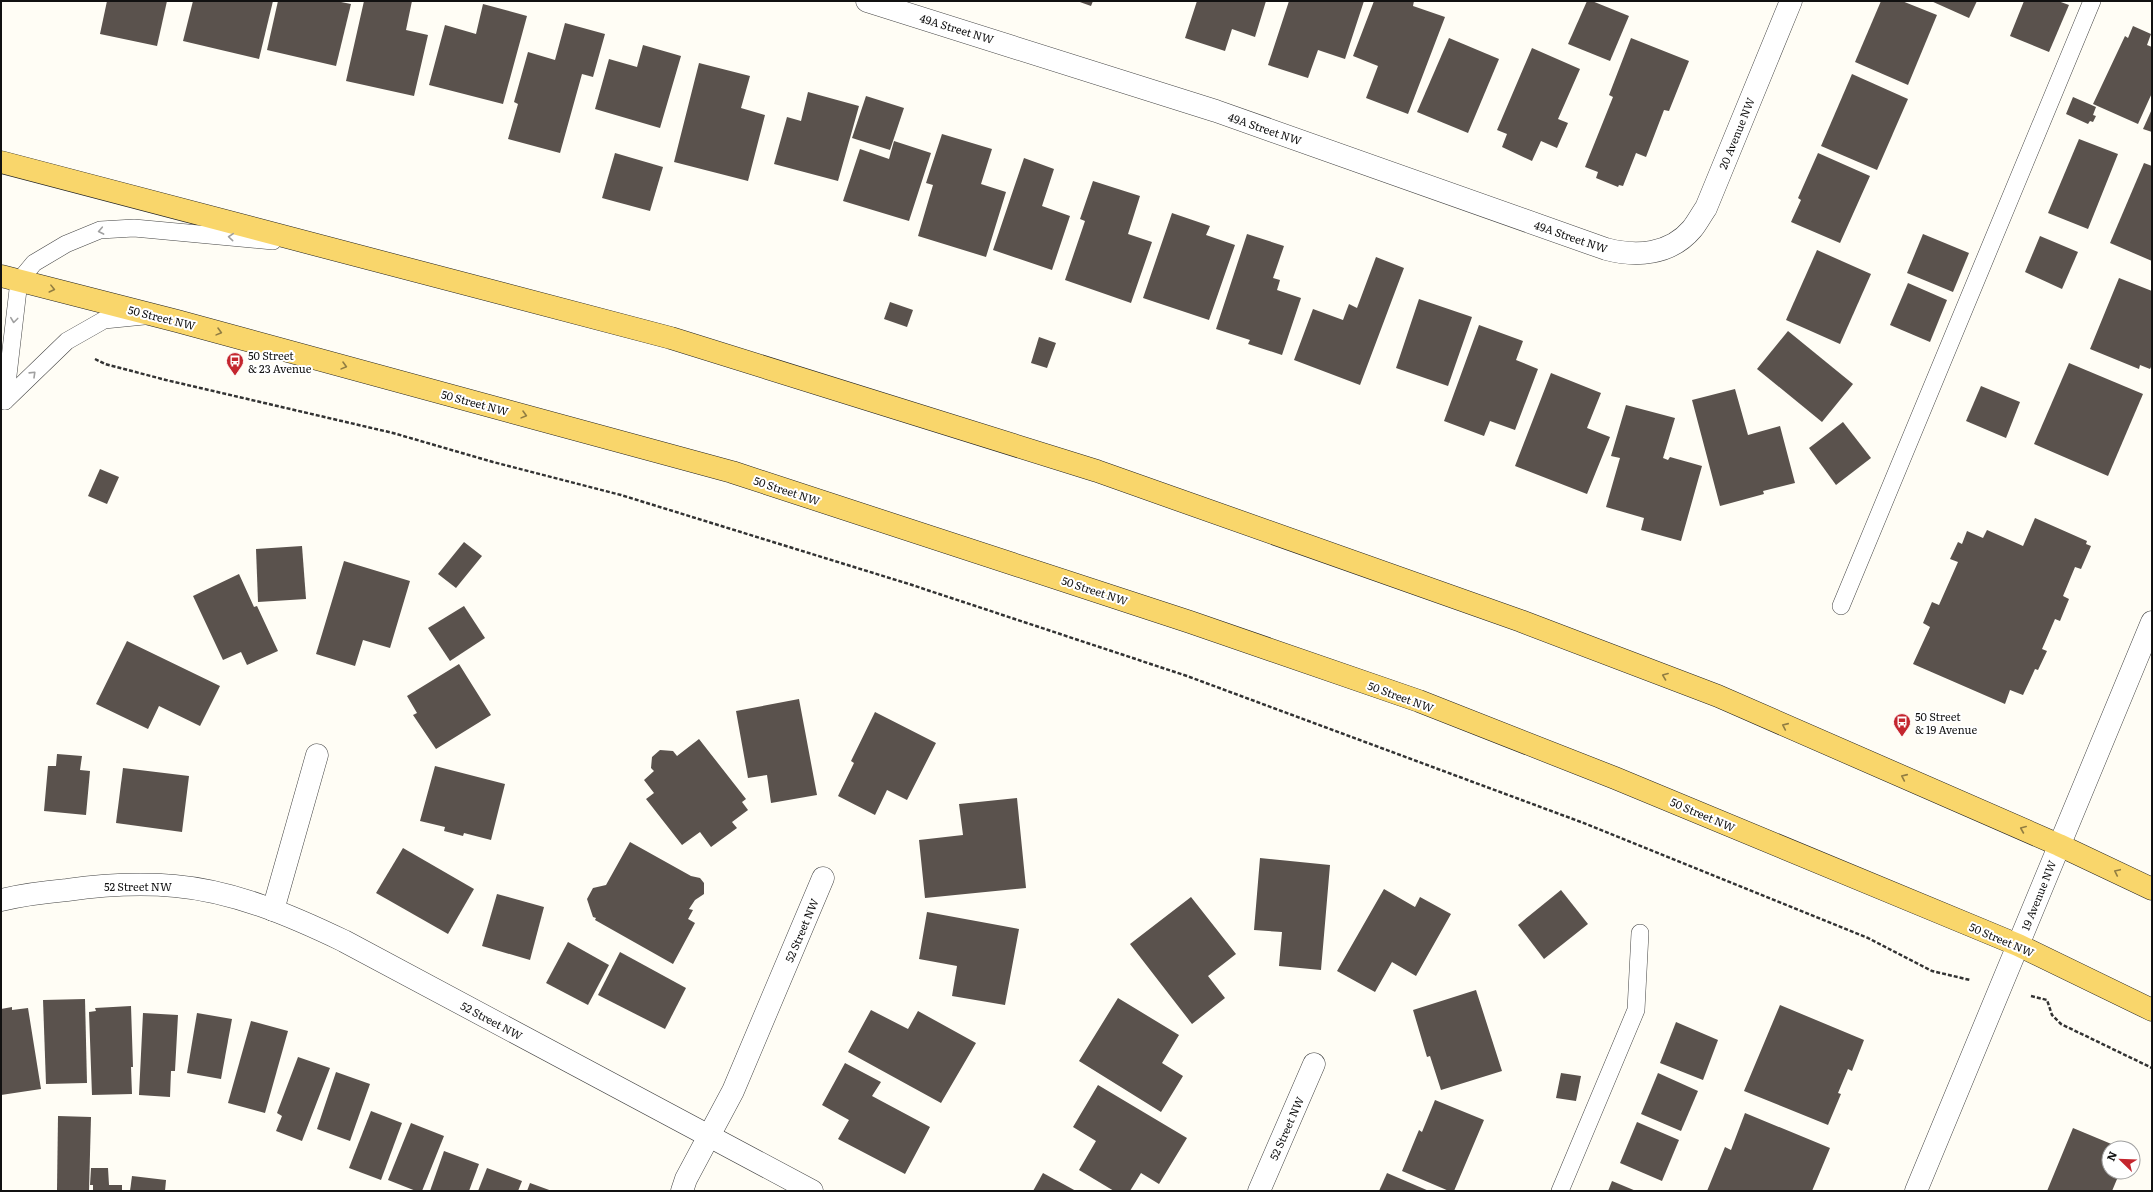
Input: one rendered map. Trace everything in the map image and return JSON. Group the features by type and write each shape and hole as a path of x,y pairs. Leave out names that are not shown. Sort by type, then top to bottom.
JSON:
{"main road":[{"path":"1,162 671,338 1097,471 1521,621 1718,696 2059,845 2152,889"},
{"name":"50 Street NW","path":"10,279 156,316 732,472 1198,624 1419,701 1615,778 2018,945 2152,1010"}],"street":[{"name":"49A Street NW","path":"867,1 1216,111 1606,249 1623,254 1645,255 1661,250"},
{"name":"20 Avenue NW","path":"1661,250 1675,243 1692,230 1706,208 1791,1"},
{"name":"19 Avenue NW","path":"1916,1191 2152,622"},
{"path":"273,910 317,755"},
{"name":"52 Street NW","path":"709,1135 733,1091 823,878"},
{"name":"52 Street NW","path":"1,900 102,885 140,884 177,886 211,892 273,910 344,942 812,1191"},
{"name":"52 Street NW","path":"1259,1191 1314,1064"},
{"path":"682,1191 709,1135"}],"lane":[{"path":"1841,606 2092,1"},
{"path":"156,316 104,320 67,341 4,401 10,279 66,244 100,230 134,228 311,244"},
{"path":"1560,1191 1636,1010 1640,933"}],"path":[{"path":"55,353 84,354 105,364 143,374 393,433 493,462 621,495 932,591 1187,676 1574,819 1868,938 1932,971 1950,974"},
{"path":"2047,1000 2052,1015 2061,1024 2152,1068"}],"building":[{"path":"107,1 167,1 157,46 100,34"},
{"path":"193,1 273,1 259,59 183,41"},
{"path":"278,1 336,1 351,4 336,66 267,50"},
{"path":"364,1 412,1 406,30 428,35 414,96 346,81"},
{"path":"1077,1 1093,1 1091,6"},
{"path":"1197,1 1266,1 1255,37 1232,29 1225,51 1185,38"},
{"path":"1289,1 1364,1 1345,59 1318,50 1308,78 1268,65"},
{"path":"1374,1 1414,1 1413,6 1445,17 1408,114 1366,98 1378,66 1353,56"},
{"path":"1587,1 1592,1 1629,16 1610,61 1568,44"},
{"path":"1881,1 1902,1 1937,15 1908,85 1855,62"},
{"path":"1931,1 1977,1 1969,18"},
{"path":"2024,1 2058,1 2069,5 2049,52 2010,36"},
{"path":"483,4 527,16 503,104 429,85 445,25 476,34"},
{"path":"565,23 605,34 593,77 582,74 560,153 508,139 518,104 514,102 528,52 555,60"},
{"path":"2133,26 2151,34 2147,45 2152,47 2152,93 2138,124 2093,104 2125,36 2128,38"},
{"path":"1449,38 1499,59 1468,133 1417,112"},
{"path":"1631,38 1689,61 1669,111 1664,110 1646,157 1636,153 1623,186 1619,185 1618,187 1596,178 1598,172 1585,167 1613,97 1609,95"},
{"path":"643,45 681,56 660,128 595,109 609,59 637,67"},
{"path":"1532,48 1580,69 1558,119 1568,123 1557,148 1541,141 1532,161 1502,147 1507,134 1497,130"},
{"path":"699,63 750,76 741,108 765,115 748,181 674,162"},
{"path":"1852,74 1908,99 1877,170 1821,146"},
{"path":"808,92 859,106 838,181 774,164 787,117 801,121"},
{"path":"866,96 904,108 890,150 852,138"},
{"path":"2073,97 2096,107 2093,115 2096,116 2093,122 2090,121 2088,124 2066,114"},
{"path":"2152,109 2152,132 2143,129"},
{"path":"942,134 992,149 981,184 1006,192 986,257 918,236 933,185 926,183"},
{"path":"2079,139 2118,154 2088,229 2048,213"},
{"path":"894,141 931,153 909,221 843,201 860,149 889,159"},
{"path":"615,153 663,167 650,211 602,198"},
{"path":"1818,153 1870,176 1840,243 1791,222 1801,200 1798,198"},
{"path":"1024,158 1054,169 1042,206 1070,216 1052,270 993,250"},
{"path":"2144,163 2152,166 2152,261 2110,243"},
{"path":"1093,181 1140,196 1128,234 1152,242 1131,303 1065,280 1085,221 1080,219"},
{"path":"1172,213 1210,226 1206,235 1235,245 1209,320 1143,298"},
{"path":"1247,234 1284,246 1273,278 1280,280 1277,290 1301,298 1282,355 1248,344 1250,340 1216,329"},
{"path":"1923,234 1969,253 1953,292 1907,273"},
{"path":"2040,236 2078,252 2062,289 2025,272"},
{"path":"1817,250 1871,274 1840,344 1786,320"},
{"path":"1376,257 1404,268 1360,385 1294,360 1313,309 1343,320 1349,304 1357,308"},
{"path":"2119,278 2152,291 2152,365 2150,369 2140,365 2139,369 2090,349"},
{"path":"1908,283 1947,300 1930,342 1890,325"},
{"path":"1419,299 1472,317 1448,386 1396,368"},
{"path":"890,302 913,310 907,327 884,319"},
{"path":"1479,325 1523,341 1516,360 1538,369 1515,430 1490,421 1484,436 1444,421"},
{"path":"1788,331 1853,384 1822,422 1757,369"},
{"path":"1039,337 1056,343 1047,368 1031,363"},
{"path":"2069,363 2143,394 2108,476 2034,444"},
{"path":"1551,373 1601,393 1587,428 1610,437 1587,494 1515,466"},
{"path":"1981,386 2020,402 2006,438 1966,421"},
{"path":"1735,389 1748,435 1780,426 1795,483 1763,491 1764,494 1720,506 1692,400"},
{"path":"1626,405 1675,418 1663,458 1668,460 1670,457 1702,466 1681,541 1641,530 1644,518 1606,507 1620,458 1611,456"},
{"path":"1843,422 1871,458 1836,485 1809,448"},
{"path":"100,469 119,477 107,504 88,496"},
{"path":"2035,518 2087,541 2086,544 2091,546 2081,569 2075,567 2063,596 2069,599 2060,621 2055,619 2042,649 2047,651 2038,670 2035,669 2023,695 2010,690 2005,704 1913,664 1930,627 1923,623 1932,602 1939,605 1958,562 1950,559 1958,542 1962,544 1967,531 1983,538 1987,530 2023,546"},
{"path":"464,542 482,556 456,588 438,574"},
{"path":"302,546 306,599 258,602 256,549"},
{"path":"344,561 410,581 390,648 363,640 355,666 316,654"},
{"path":"239,574 254,607 257,606 278,651 247,665 241,652 223,660 193,596"},
{"path":"464,606 485,638 450,661 428,628"},
{"path":"127,641 220,686 200,726 159,706 148,729 96,704"},
{"path":"459,664 491,715 436,749 413,715 417,713 407,696"},
{"path":"799,699 817,795 771,803 767,775 748,778 736,711"},
{"path":"875,712 936,743 907,800 887,790 875,815 838,796 854,763 851,761"},
{"path":"699,739 746,799 742,802 748,810 732,822 737,828 711,847 700,832 682,845 646,799 654,793 644,780 654,771 651,768 652,757 660,750 673,751 677,756"},
{"path":"57,754 82,756 80,770 90,771 86,815 44,811 48,766 56,766"},
{"path":"435,766 505,784 491,840 464,833 463,836 444,831 445,827 420,821"},
{"path":"123,768 189,776 182,832 116,823"},
{"path":"1017,798 1026,888 925,898 919,840 963,835 959,804"},
{"path":"630,842 691,876 700,878 704,883 704,894 695,900 689,909 693,910 688,919 695,923 673,964 595,920 596,918 593,917 587,899 593,888 606,885"},
{"path":"403,848 474,889 448,934 376,893"},
{"path":"1260,858 1330,865 1321,970 1279,966 1282,932 1254,930"},
{"path":"1384,889 1415,907 1420,897 1451,914 1416,976 1392,962 1375,992 1337,971"},
{"path":"1561,890 1588,924 1544,959 1518,925"},
{"path":"497,894 544,907 530,960 482,946"},
{"path":"1191,897 1236,954 1208,976 1225,998 1192,1024 1130,944"},
{"path":"927,912 1019,929 1005,1005 952,996 957,966 919,959"},
{"path":"568,942 609,965 588,1005 546,983"},
{"path":"620,952 686,988 665,1029 598,995"},
{"path":"1476,990 1502,1071 1441,1090 1430,1056 1427,1057 1413,1010"},
{"path":"1118,998 1179,1035 1162,1063 1183,1076 1161,1112 1079,1061"},
{"path":"85,999 87,1083 46,1084 43,1000"},
{"path":"1780,1005 1864,1040 1852,1071 1848,1069 1838,1093 1841,1094 1828,1125 1744,1091"},
{"path":"131,1006 133,1067 131,1067 132,1094 92,1095 89,1012 96,1011 95,1008"},
{"path":"12,1007 12,1010 28,1008 41,1089 1,1095 1,1009"},
{"path":"871,1010 908,1029 918,1011 976,1043 941,1103 848,1052"},
{"path":"143,1013 178,1015 175,1071 171,1071 170,1097 139,1095"},
{"path":"197,1013 232,1019 221,1079 187,1073"},
{"path":"251,1021 288,1031 265,1113 228,1103"},
{"path":"1676,1022 1718,1040 1703,1080 1660,1063"},
{"path":"298,1057 330,1068 302,1141 276,1131 282,1116 277,1113"},
{"path":"845,1063 881,1082 872,1096 930,1127 905,1174 838,1139 849,1120 822,1105"},
{"path":"336,1072 370,1084 350,1141 317,1129"},
{"path":"1561,1073 1581,1076 1576,1101 1556,1098"},
{"path":"1658,1073 1698,1091 1681,1131 1641,1114"},
{"path":"1098,1085 1187,1138 1159,1184 1141,1173 1130,1191 1114,1191 1079,1170 1096,1141 1073,1127"},
{"path":"1435,1100 1484,1120 1454,1191 1449,1191 1402,1171 1419,1130 1422,1132"},
{"path":"371,1111 402,1123 381,1180 349,1168"},
{"path":"1745,1113 1830,1148 1812,1191 1707,1191 1725,1147 1731,1150"},
{"path":"58,1116 91,1117 89,1191 57,1190"},
{"path":"1637,1122 1679,1140 1662,1181 1620,1163"},
{"path":"411,1123 444,1136 422,1191 416,1191 388,1180"},
{"path":"2073,1128 2102,1140 2101,1180 2117,1180 2112,1191 2047,1191"},
{"path":"444,1151 479,1164 469,1191 430,1191"},
{"path":"91,1168 108,1168 109,1185 122,1185 122,1191 93,1191 93,1185 90,1185"},
{"path":"487,1168 522,1181 518,1191 478,1191"},
{"path":"1043,1173 1076,1191 1033,1191"},
{"path":"1387,1173 1429,1191 1379,1191"},
{"path":"132,1176 166,1180 165,1191 130,1191"},
{"path":"1612,1181 1636,1191 1608,1191"},
{"path":"530,1183 552,1191 527,1191"}],"place":[{"name":"50 Street & 23 Avenue","path":"235,376"},
{"name":"50 Street & 19 Avenue","path":"1902,737"}]}
